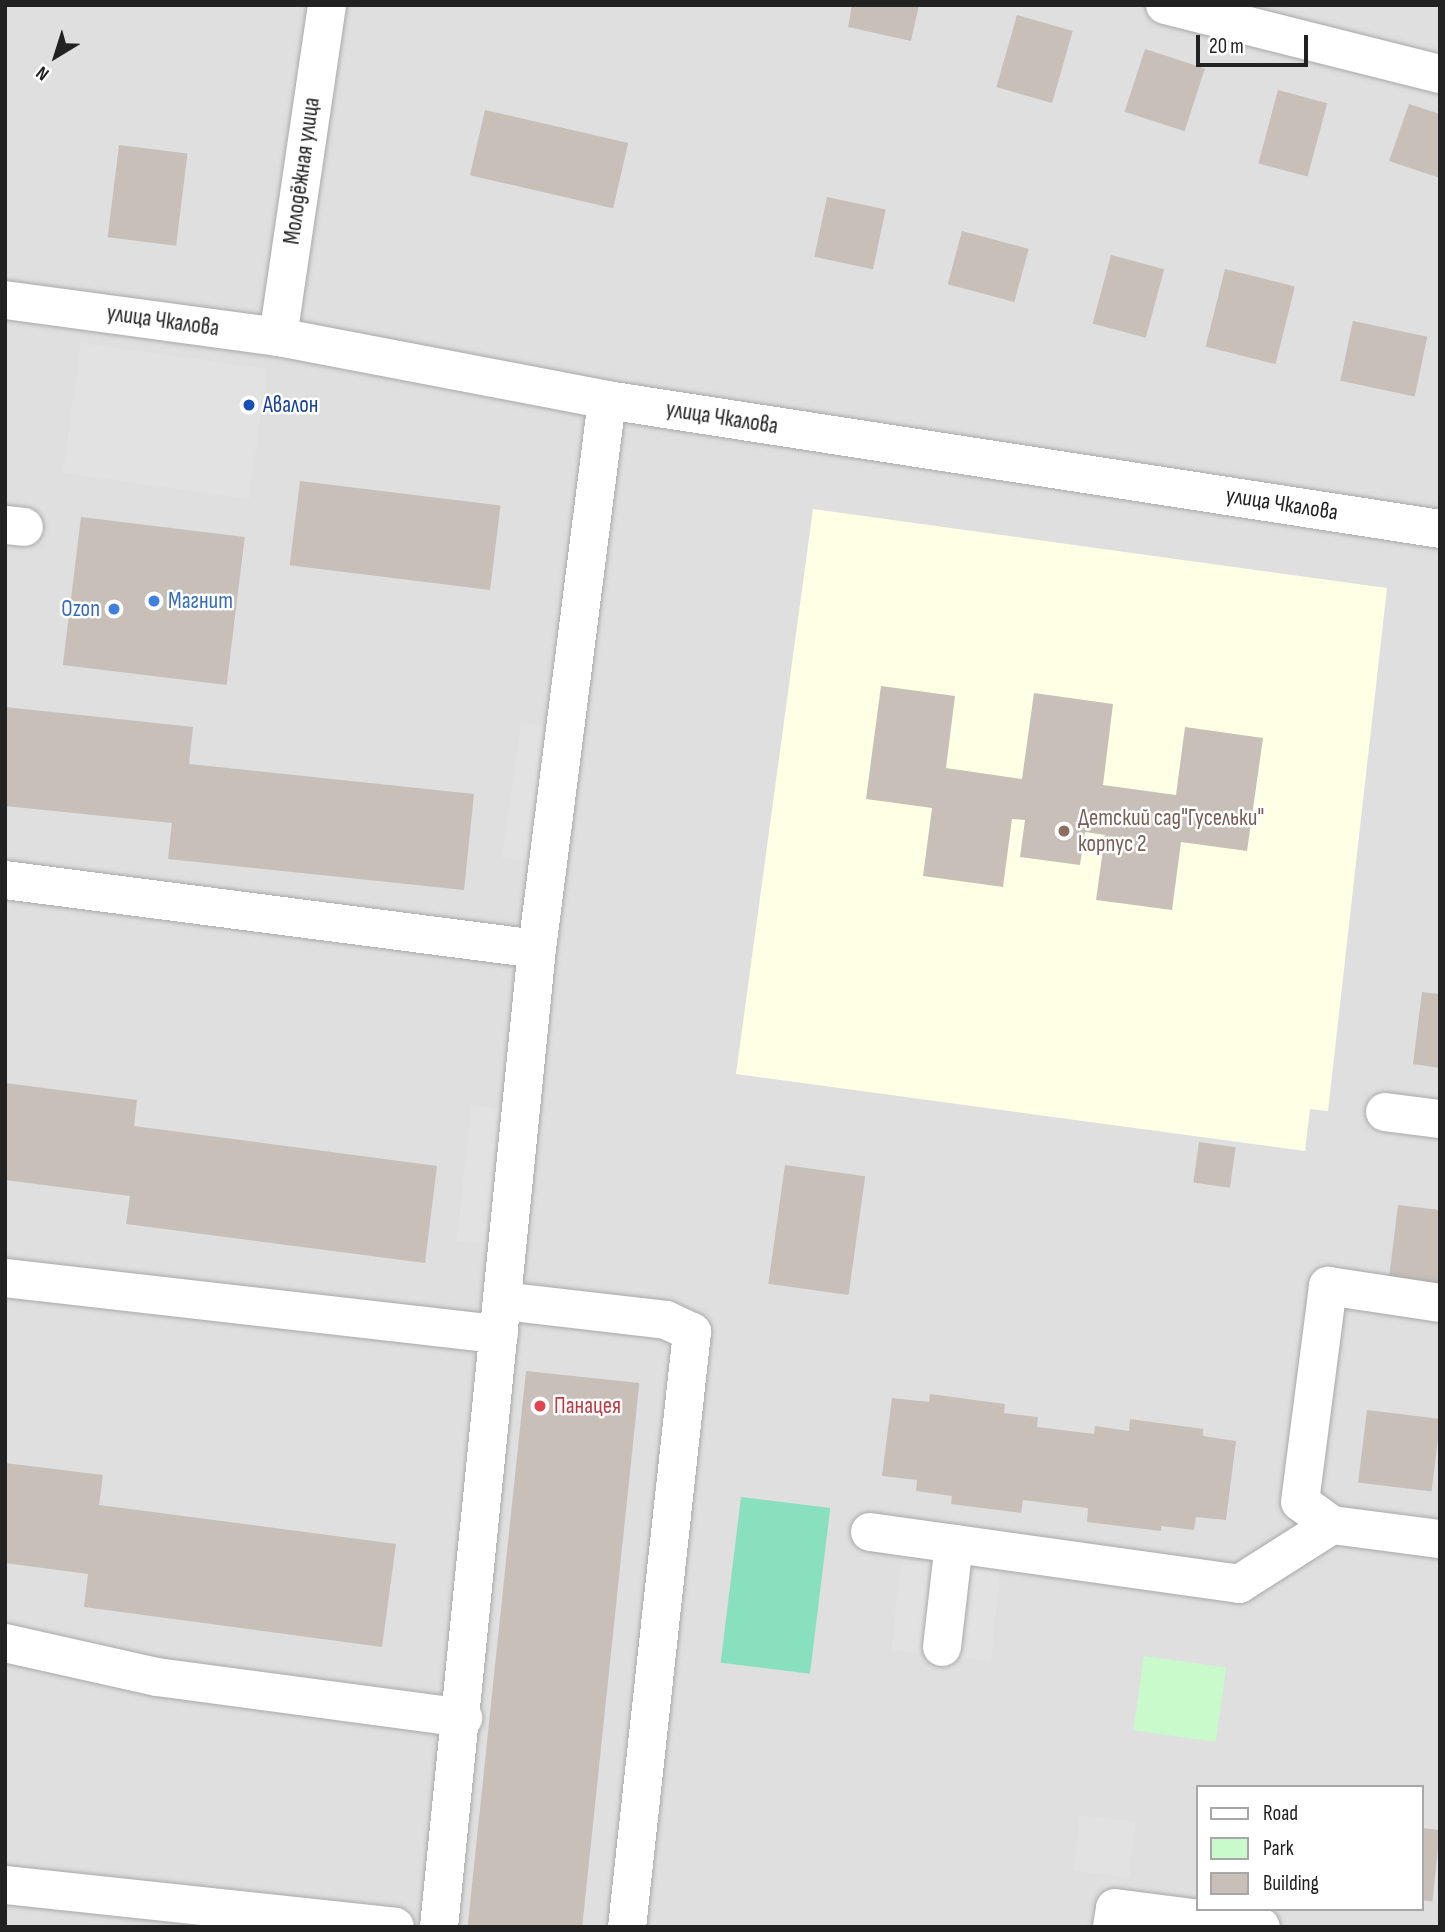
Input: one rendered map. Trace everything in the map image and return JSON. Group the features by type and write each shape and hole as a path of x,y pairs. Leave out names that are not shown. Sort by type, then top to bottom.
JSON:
{"street":[{"name":"Молодёжная улица","path":"278,337 327,5"},
{"path":"1165,5 1440,74"},
{"name":"улица Чкалова","path":"5,300 278,337 607,400 1440,529"},
{"path":"439,1927 463,1718 537,949 607,400"},
{"path":"5,880 537,949"},
{"path":"1385,1112 1440,1119"},
{"path":"5,1278 501,1318 666,1320 692,1332 627,1927"},
{"path":"1295,1549 1328,1286 1440,1303"},
{"path":"1300,1502 1332,1525 1440,1539"},
{"path":"870,1532 1239,1584 1332,1525"},
{"path":"942,1647 954,1544"},
{"path":"5,1643 157,1677 463,1718"},
{"path":"5,1885 395,1927"},
{"path":"1112,1927 1115,1908 1261,1927"}],"shaded area":[{"path":"5,5 1440,5 1440,1927 5,1927"},
{"path":"81,343 267,369 249,499 63,473"},
{"name":"Детский сад\"Гусельки\" корпус 2","path":"813,509 1387,588 1328,1111 1310,1109 1305,1151 736,1074"},
{"path":"521,723 551,727 532,862 502,858"},
{"path":"471,1106 502,1109 488,1244 457,1241"},
{"path":"901,1559 1000,1569 991,1661 891,1650"},
{"path":"1080,1815 1136,1822 1129,1877 1073,1871"}],"green space":[{"path":"741,1497 830,1508 810,1674 721,1663"},
{"path":"1144,1656 1226,1668 1216,1742 1134,1730"}],"building":[{"path":"852,5 919,5 911,41 848,27"},
{"path":"1017,15 1073,31 1052,103 996,87"},
{"path":"1145,49 1205,68 1185,131 1125,112"},
{"path":"1278,90 1327,103 1308,177 1258,163"},
{"path":"1409,104 1440,114 1440,178 1389,161"},
{"path":"485,110 628,143 613,208 470,175"},
{"path":"119,145 187,153 176,246 108,237"},
{"path":"827,197 886,209 873,269 814,257"},
{"path":"962,231 1029,249 1014,302 948,284"},
{"path":"1111,255 1164,269 1146,338 1093,324"},
{"path":"1225,269 1295,286 1276,364 1206,347"},
{"path":"1353,321 1427,337 1415,396 1340,381"},
{"path":"300,481 500,506 490,590 290,565"},
{"name":"Магнит","path":"81,517 245,537 227,685 63,665"},
{"path":"881,686 955,696 946,768 1022,779 1034,693 1113,704 1103,785 1176,795 1185,727 1263,738 1247,851 1181,842 1172,910 1096,900 1105,835 1085,832 1080,865 1020,857 1025,820 1012,819 1003,887 923,876 932,808 866,799"},
{"path":"5,707 193,727 189,764 474,794 464,890 168,859 172,823 5,806"},
{"path":"1422,992 1440,994 1440,1068 1413,1064"},
{"path":"5,1083 137,1100 134,1126 437,1166 425,1263 126,1224 130,1196 5,1180"},
{"path":"1199,1142 1236,1147 1230,1188 1193,1183"},
{"path":"785,1165 865,1176 849,1295 768,1284"},
{"path":"1398,1205 1440,1210 1440,1284 1389,1278"},
{"path":"526,1371 639,1383 582,1927 468,1927"},
{"path":"930,1394 1005,1404 1004,1413 1038,1417 1037,1427 1094,1434 1095,1426 1129,1431 1130,1419 1203,1429 1203,1436 1236,1441 1226,1520 1196,1517 1194,1530 1161,1526 1161,1531 1087,1522 1088,1508 1023,1500 1021,1513 951,1504 952,1496 916,1491 917,1480 882,1476 892,1398 929,1402"},
{"path":"1367,1410 1440,1419 1432,1491 1358,1482"},
{"path":"5,1463 103,1475 99,1505 396,1544 382,1647 84,1607 88,1574 5,1563"},
{"path":"1424,1828 1440,1830 1432,1901 1424,1901"}],"place":[{"name":"Авалон","path":"249,405"},
{"name":"Магнит","path":"154,601"},
{"name":"Ozon","path":"114,609"},
{"name":"Детский сад\"Гусельки\" корпус 2","path":"1064,831"},
{"name":"Панацея","path":"540,1406"}]}
